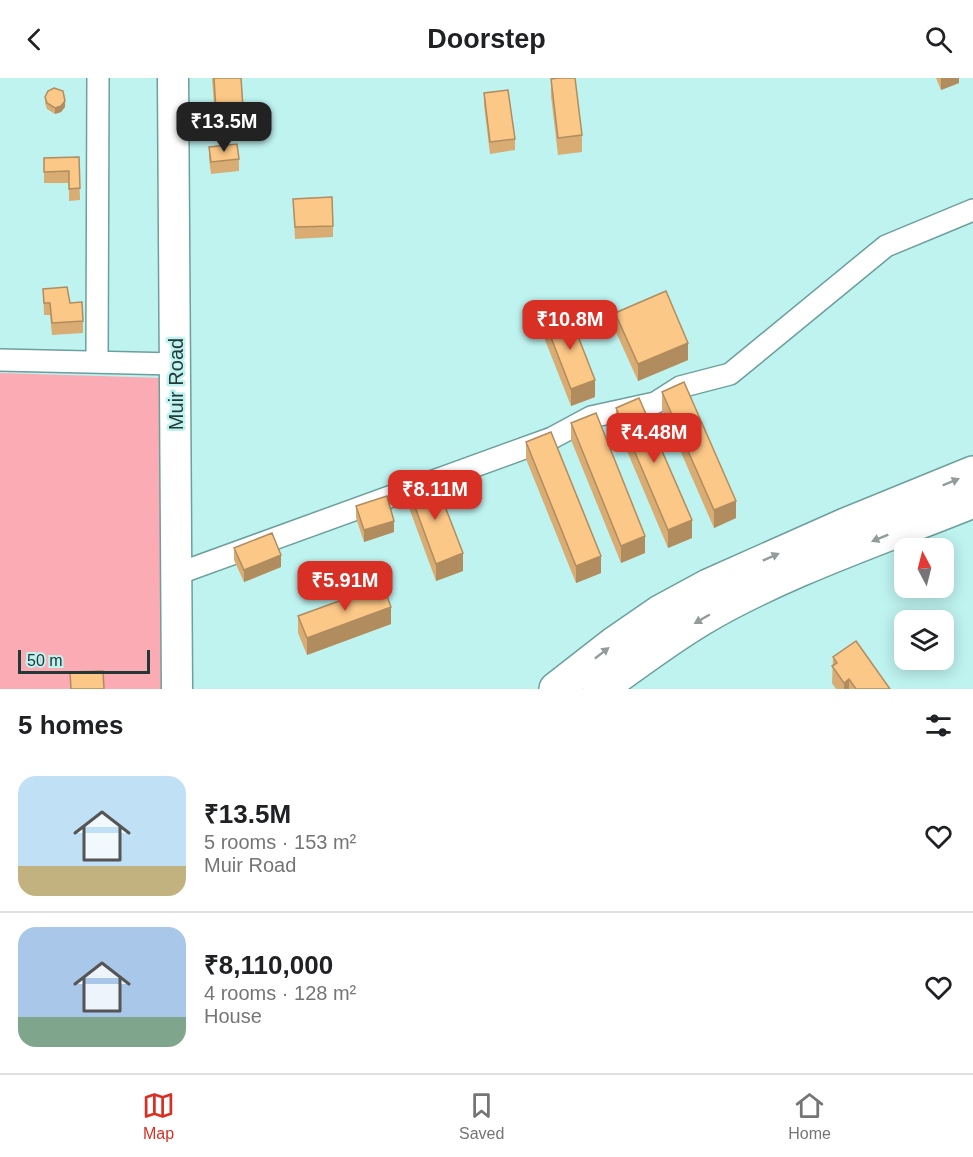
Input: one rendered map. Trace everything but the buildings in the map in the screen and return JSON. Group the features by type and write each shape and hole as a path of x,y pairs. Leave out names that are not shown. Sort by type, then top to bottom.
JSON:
{"main road":[{"name":"Muir Road","path":"173,78 177,689"},
{"path":"556,689 660,612 708,586 843,526 973,473"},
{"path":"600,689 702,618 798,571 973,501"}],"street":[{"path":"97,362 98,78"},
{"path":"177,574 552,438 591,417 655,403 681,387 730,374 885,246 973,210"},
{"path":"0,360 176,364"}],"shaded area":[{"path":"0,373 164,378 168,689 0,689"}]}
